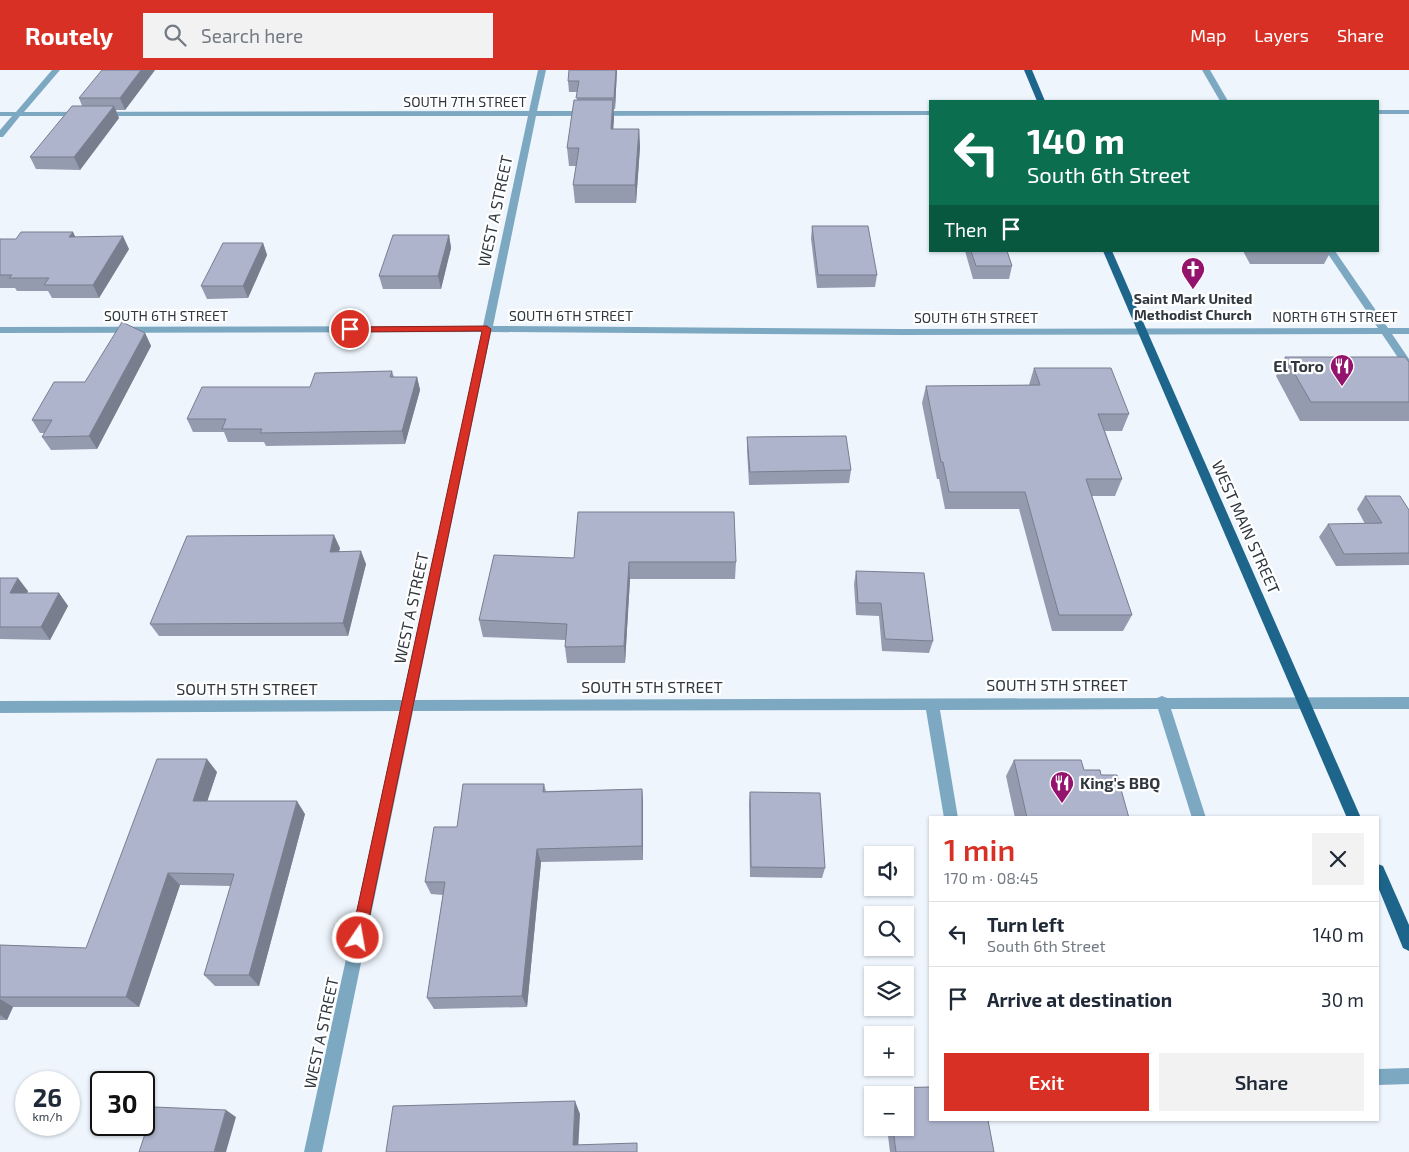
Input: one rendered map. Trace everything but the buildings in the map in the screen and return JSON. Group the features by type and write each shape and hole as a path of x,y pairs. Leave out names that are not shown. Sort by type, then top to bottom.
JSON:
{"main road":[{"path":"1028,70 1042,100"},
{"name":"WEST MAIN STREET","path":"1107,252 1353,816"},
{"path":"1379,873 1409,942"}],"street":[{"path":"0,135 56,70"},
{"name":"WEST A STREET","path":"313,1152 542,70"},
{"path":"1206,70 1224,100"},
{"path":"1379,112 1409,112"},
{"name":"SOUTH 7TH STREET","path":"0,114 532,115 929,113"},
{"path":"1331,252 1409,366"},
{"name":"SOUTH 6TH STREET","path":"0,330 487,329 1142,332"},
{"name":"NORTH 6TH STREET","path":"1142,332 1409,330"},
{"path":"1162,702 1198,816"},
{"name":"SOUTH 5TH STREET","path":"0,707 1162,702 1409,703"},
{"path":"932,703 951,816"},
{"path":"1379,1077 1409,1076"}],"place":[{"name":"Saint Mark United Methodist Church","path":"1193,290"},
{"name":"El Toro","path":"1342,387"},
{"name":"King's BBQ","path":"1062,804"}],"route":[{"path":"350,329 487,329 358,938"}]}
